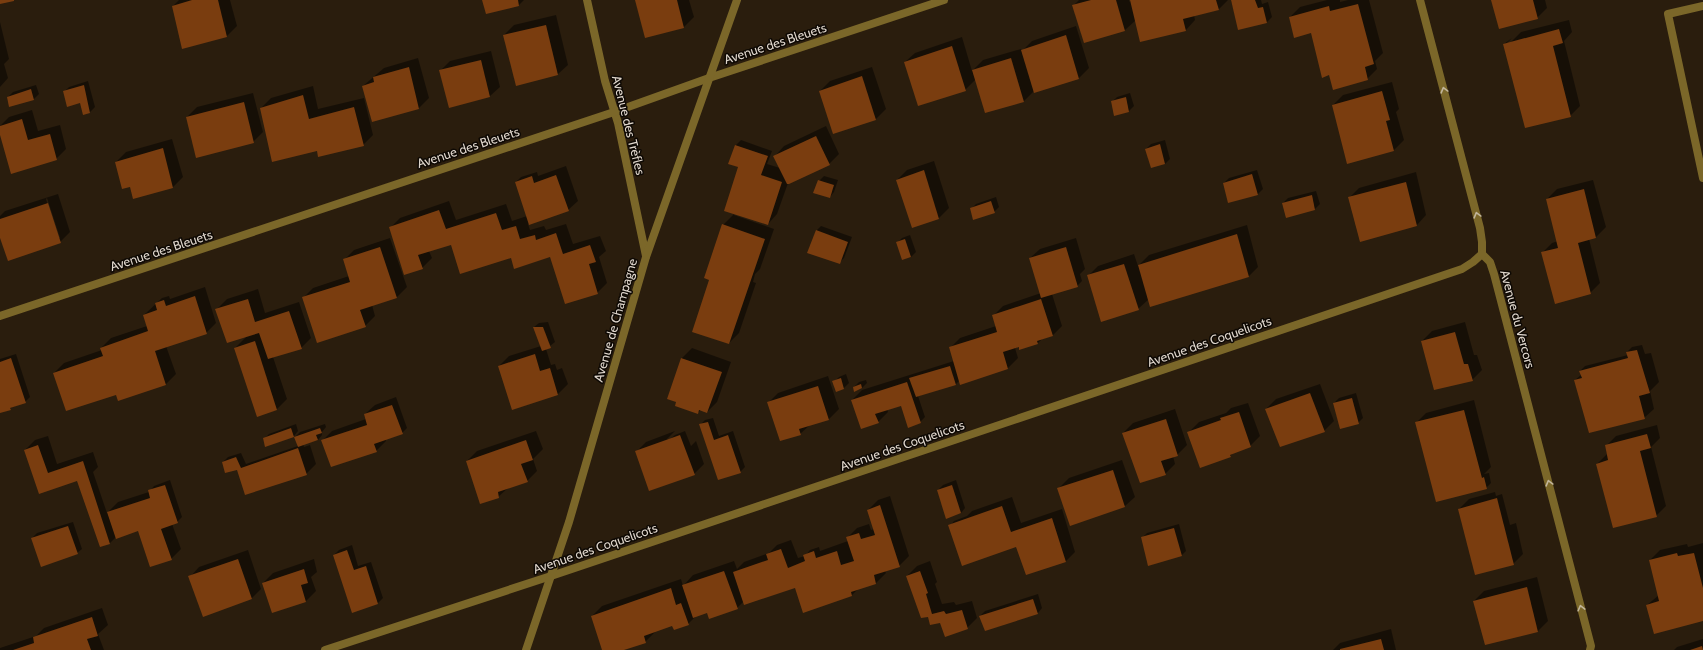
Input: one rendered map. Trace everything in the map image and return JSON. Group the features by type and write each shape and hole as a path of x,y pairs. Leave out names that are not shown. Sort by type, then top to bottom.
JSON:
{"street":[{"name":"Avenue des Trèfles","path":"587,0 618,123 646,257"},
{"name":"Avenue de Champagne","path":"526,650 569,522 646,257 737,0"},
{"name":"Avenue des Bleuets","path":"0,316 614,112 709,78 944,0"},
{"path":"1420,0 1480,228 1482,254"},
{"path":"1703,6 1668,14 1703,178"},
{"name":"Avenue des Coquelicots","path":"325,650 551,576 1462,269 1482,254"},
{"name":"Avenue du Vercors","path":"1482,254 1490,262 1494,274 1590,648"}],"building":[{"path":"0,0 14,0 14,1 0,4"},
{"path":"192,0 218,0 227,37 182,49 172,6"},
{"path":"482,0 518,0 519,6 486,14"},
{"path":"635,0 677,0 684,28 645,38"},
{"path":"1091,0 1116,0 1125,31 1084,43 1072,5"},
{"path":"1130,0 1216,0 1219,10 1183,19 1186,31 1140,42"},
{"path":"1231,0 1255,0 1258,8 1263,7 1267,23 1238,30"},
{"path":"1491,0 1533,0 1538,19 1499,29"},
{"path":"1358,4 1374,64 1365,67 1368,80 1333,90 1329,75 1322,78 1311,33 1294,38 1289,17 1329,6 1330,11"},
{"path":"546,25 558,75 516,86 503,35"},
{"path":"1559,29 1563,43 1553,46 1571,117 1525,128 1503,44"},
{"path":"1066,35 1079,79 1034,93 1021,50"},
{"path":"952,46 966,91 918,106 904,62"},
{"path":"1011,58 1024,102 985,113 972,70"},
{"path":"481,60 490,97 449,108 439,70"},
{"path":"409,67 419,109 372,122 362,86 374,82 373,77"},
{"path":"862,76 876,120 833,134 819,91"},
{"path":"84,85 90,113 83,115 80,103 67,107 63,91"},
{"path":"31,89 34,100 9,107 7,97"},
{"path":"1382,91 1390,120 1386,121 1394,151 1347,164 1332,105"},
{"path":"303,95 309,119 354,107 364,146 318,157 317,151 272,162 260,108"},
{"path":"1126,97 1129,112 1114,116 1111,101"},
{"path":"244,102 254,143 196,158 186,117"},
{"path":"22,119 28,140 50,134 57,160 11,174 0,135 0,126"},
{"path":"816,136 830,165 787,184 773,156"},
{"path":"1160,144 1165,164 1151,168 1145,149"},
{"path":"735,145 768,156 761,175 782,182 768,225 724,211 738,167 728,164"},
{"path":"163,148 173,188 133,199 130,187 122,189 115,162"},
{"path":"924,170 939,219 912,228 896,180"},
{"path":"1252,174 1258,195 1228,203 1223,183"},
{"path":"556,175 569,211 529,225 515,182 532,176 534,183"},
{"path":"818,180 834,185 830,198 813,193"},
{"path":"1406,182 1417,226 1360,242 1348,197"},
{"path":"1584,189 1596,238 1578,243 1591,294 1555,304 1541,252 1558,248 1546,199"},
{"path":"1312,195 1315,210 1286,218 1282,203"},
{"path":"991,201 995,213 973,220 970,208"},
{"path":"48,203 61,243 8,261 0,238 0,219"},
{"path":"439,210 446,229 496,213 502,230 516,226 520,239 535,235 536,240 556,233 563,254 590,245 596,262 589,264 598,294 565,304 550,257 514,269 511,258 460,274 451,245 418,255 423,269 404,275 389,227"},
{"path":"722,224 765,239 729,344 692,332 709,280 704,278"},
{"path":"816,230 848,242 840,264 807,253"},
{"path":"1237,234 1249,277 1150,307 1138,265"},
{"path":"905,239 911,257 902,260 896,242"},
{"path":"380,247 397,298 360,310 366,327 317,343 302,297 350,282 343,259"},
{"path":"1066,247 1078,287 1041,298 1029,258"},
{"path":"1124,264 1139,310 1101,322 1087,275"},
{"path":"195,296 207,334 155,351 166,385 118,401 116,395 66,411 53,373 103,356 100,348 148,331 143,315 157,310 155,303 164,300 166,306"},
{"path":"248,299 255,322 289,311 302,349 268,359 259,333 227,343 215,309"},
{"path":"1041,299 1053,336 1037,341 1038,344 1019,350 1019,347 1003,352 1008,369 960,385 949,347 997,332 992,315"},
{"path":"533,327 543,327 551,348 542,351"},
{"path":"1455,332 1464,364 1468,364 1473,381 1434,390 1421,341"},
{"path":"255,341 277,410 257,417 234,348"},
{"path":"1637,350 1650,393 1639,396 1645,419 1589,433 1574,380 1582,378 1579,371 1628,358 1626,352"},
{"path":"535,354 540,371 550,368 558,395 512,410 498,366"},
{"path":"11,358 26,403 0,413 0,362"},
{"path":"681,358 722,372 707,413 699,410 698,414 675,406 676,402 667,399"},
{"path":"950,366 956,385 916,397 909,378"},
{"path":"841,378 844,389 836,392 832,381"},
{"path":"907,382 921,423 908,428 901,406 875,414 879,423 861,429 851,400"},
{"path":"861,384 862,388 854,392 853,387"},
{"path":"818,386 829,420 799,429 801,435 780,441 767,402"},
{"path":"1310,393 1325,432 1280,447 1265,409"},
{"path":"1352,398 1359,424 1340,429 1333,403"},
{"path":"392,405 403,434 374,444 377,452 331,467 321,440 367,425 364,414"},
{"path":"1464,410 1482,478 1484,477 1487,489 1436,502 1415,422"},
{"path":"1239,412 1251,447 1230,455 1231,457 1200,468 1187,432 1221,420 1220,418"},
{"path":"1166,419 1178,456 1161,461 1166,475 1140,483 1122,433"},
{"path":"708,422 714,440 728,435 741,473 718,480 699,424"},
{"path":"291,428 294,437 265,447 263,438"},
{"path":"320,428 322,433 316,435 318,440 298,447 294,437"},
{"path":"1647,434 1651,448 1640,451 1657,517 1613,528 1596,464 1608,460 1605,445"},
{"path":"680,435 695,475 649,491 635,451"},
{"path":"526,440 533,460 521,464 528,482 498,492 499,498 480,504 466,461"},
{"path":"38,445 48,473 83,461 110,544 100,547 77,481 39,494 24,450"},
{"path":"298,448 307,475 245,495 237,470 225,473 222,462 236,457 241,468"},
{"path":"1113,470 1125,507 1070,526 1057,488"},
{"path":"165,485 178,523 161,529 172,560 150,567 138,531 116,539 107,512 150,498 148,490"},
{"path":"952,485 961,513 946,519 937,490"},
{"path":"1497,498 1514,565 1475,575 1458,509"},
{"path":"880,505 900,567 874,575 876,584 851,592 852,596 803,613 795,588 744,605 733,572 768,560 766,554 781,549 788,568 805,561 803,555 814,551 816,558 837,551 841,565 854,561 846,537 859,533 861,539 875,535 867,510"},
{"path":"1002,506 1011,532 1052,518 1066,562 1026,575 1016,547 962,566 948,525"},
{"path":"68,526 78,554 41,567 31,538"},
{"path":"1174,528 1182,556 1148,566 1141,537"},
{"path":"347,550 354,570 366,566 378,604 352,613 333,555"},
{"path":"1677,553 1678,556 1694,553 1703,588 1703,621 1654,634 1646,605 1659,601 1649,560"},
{"path":"238,559 252,599 203,617 188,576"},
{"path":"304,569 308,583 301,585 306,602 272,613 262,583"},
{"path":"724,571 738,609 709,619 707,613 693,618 682,585"},
{"path":"920,571 928,593 926,594 932,614 944,611 946,614 962,610 968,629 945,637 940,623 930,625 928,617 921,618 906,576"},
{"path":"1527,587 1538,632 1485,645 1473,601"},
{"path":"671,588 676,605 681,603 689,625 674,630 672,626 644,636 646,643 624,650 602,650 591,616"},
{"path":"1033,599 1038,614 985,631 979,616"},
{"path":"92,617 98,636 87,639 91,650 13,650 34,643 33,637"},
{"path":"1381,639 1384,650 1340,650 1340,649"},
{"path":"1702,646 1703,650 1690,650"}]}
